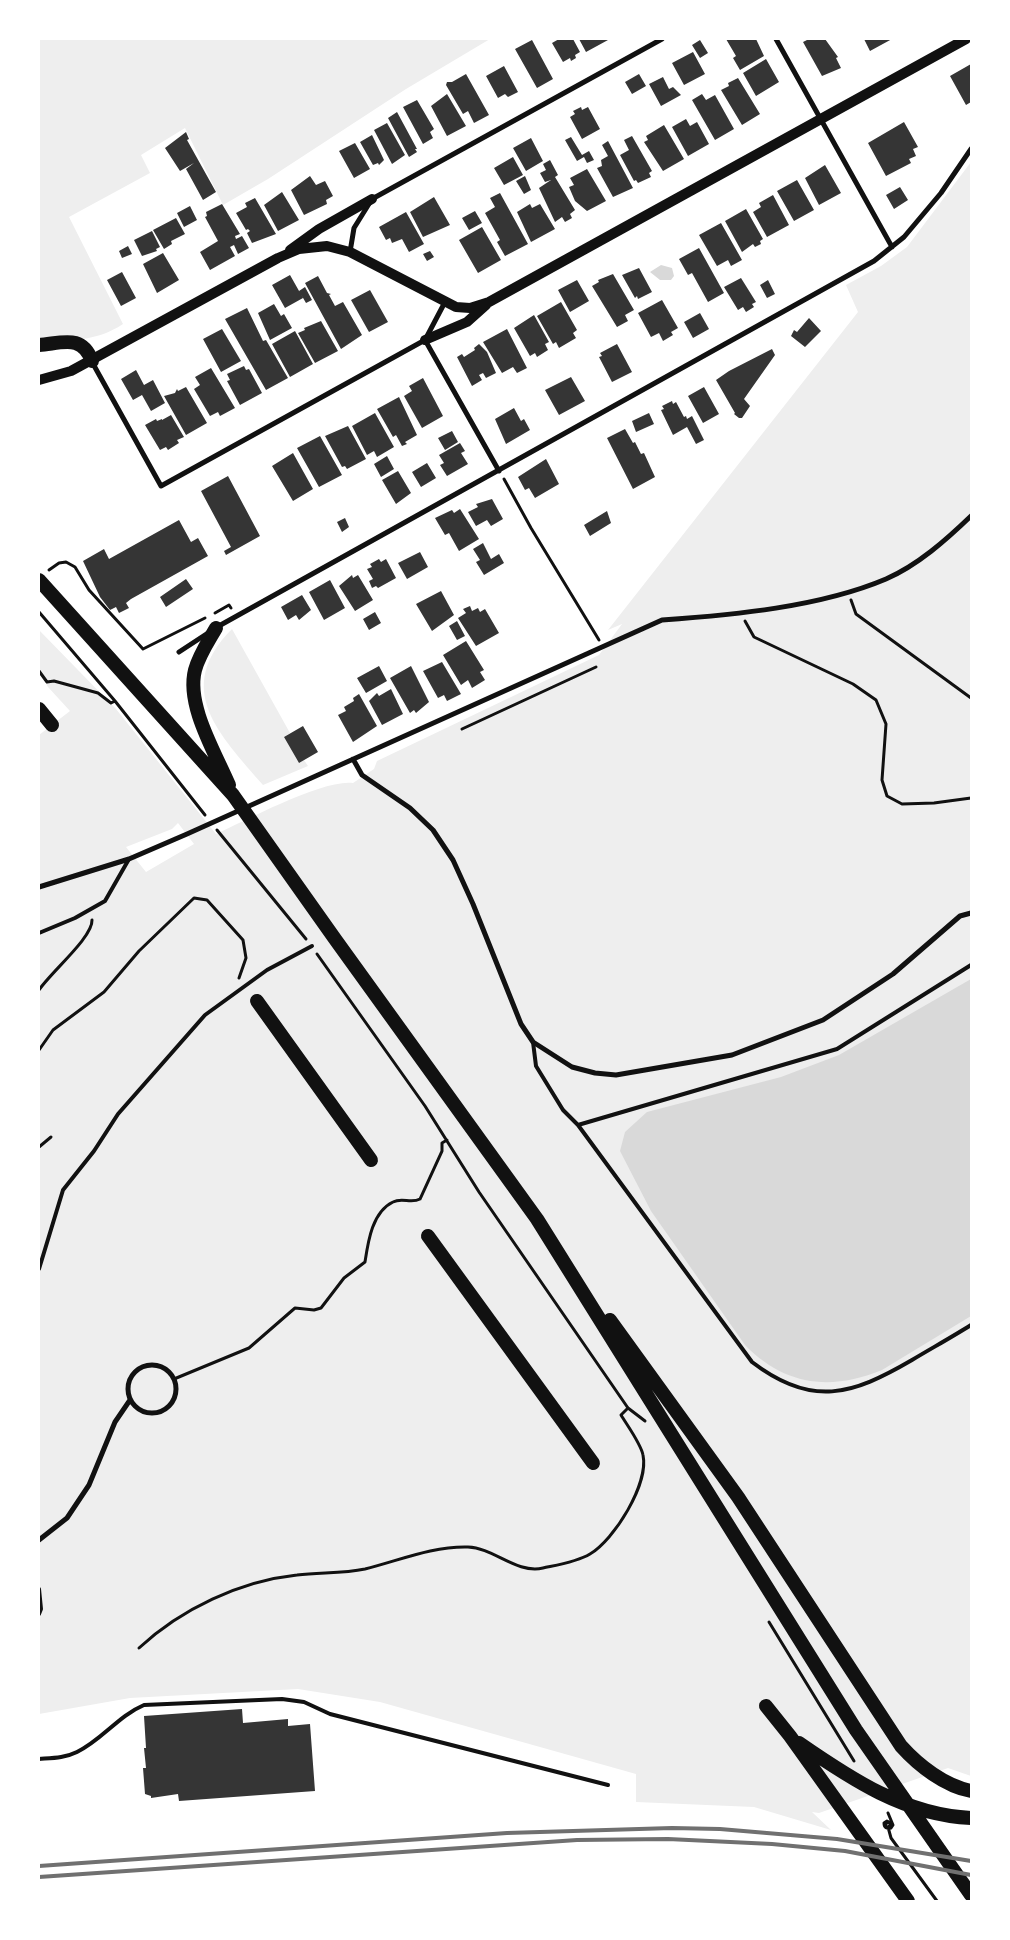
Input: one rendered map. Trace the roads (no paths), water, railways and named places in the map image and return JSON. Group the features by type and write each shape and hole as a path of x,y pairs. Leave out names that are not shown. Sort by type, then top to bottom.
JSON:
{"highway":[{"path":"39,344 76,342 88,349 92,361"},
{"path":"39,580 233,795 335,940 738,1497 901,1746 927,1770 948,1782 971,1791"},
{"path":"216,628 200,655 194,671 192,689 195,708 233,795"},
{"path":"39,710 52,725"},
{"path":"257,1002 370,1160"},
{"path":"537,1219 856,1730 971,1895"},
{"path":"428,1236 593,1463"},
{"path":"766,1706 790,1736 908,1901"},
{"path":"790,1736 854,1780 893,1801 925,1810 971,1818"}],"main road":[{"path":"278,258 313,246 327,246 350,252 456,307 470,308 489,302 966,39"},
{"path":"39,380 71,371 92,361 278,258 319,229 372,199"},
{"path":"425,340 467,322 489,302"}],"street":[{"path":"350,252 354,228 372,199 662,39"},
{"path":"776,39 892,247"},
{"path":"179,652 216,628 874,261 904,237 941,193 971,149"},
{"path":"92,361 161,486 425,340 446,302"},
{"path":"425,340 499,471"},
{"path":"39,887 129,859 316,777 662,620 740,614 848,592 887,578 918,561 948,538 971,516"},
{"path":"353,759 362,775 410,808 433,830 453,860 474,904 521,1024 533,1042 572,1067 594,1073 616,1075 732,1054 823,1020 893,974 960,916 971,913"},
{"path":"39,1540 67,1518 89,1485 115,1422 130,1400 128,1385 135,1371 141,1366 157,1365 170,1372 174,1379 175,1395 166,1409 150,1413 142,1411 130,1400"}],"lane":[{"path":"39,933 105,901 129,859"},
{"path":"39,1269 63,1190 94,1151 118,1114 206,1014 234,992 284,960 312,946"},
{"path":"578,1124 837,1048 971,966"},
{"path":"533,1042 536,1066 563,1110 578,1124 752,1362 783,1383 800,1388 834,1392 864,1386 971,1325"},
{"path":"39,1589 41,1609 39,1614"},
{"path":"39,1759 58,1758 76,1752 90,1744 128,1712 144,1705 282,1700 304,1702 330,1714 608,1785"}],"railway":[{"path":"39,1866 507,1833 672,1828 720,1829 837,1839 971,1861"},
{"path":"39,1877 577,1840 668,1839 772,1844 845,1851 971,1875"}]}
